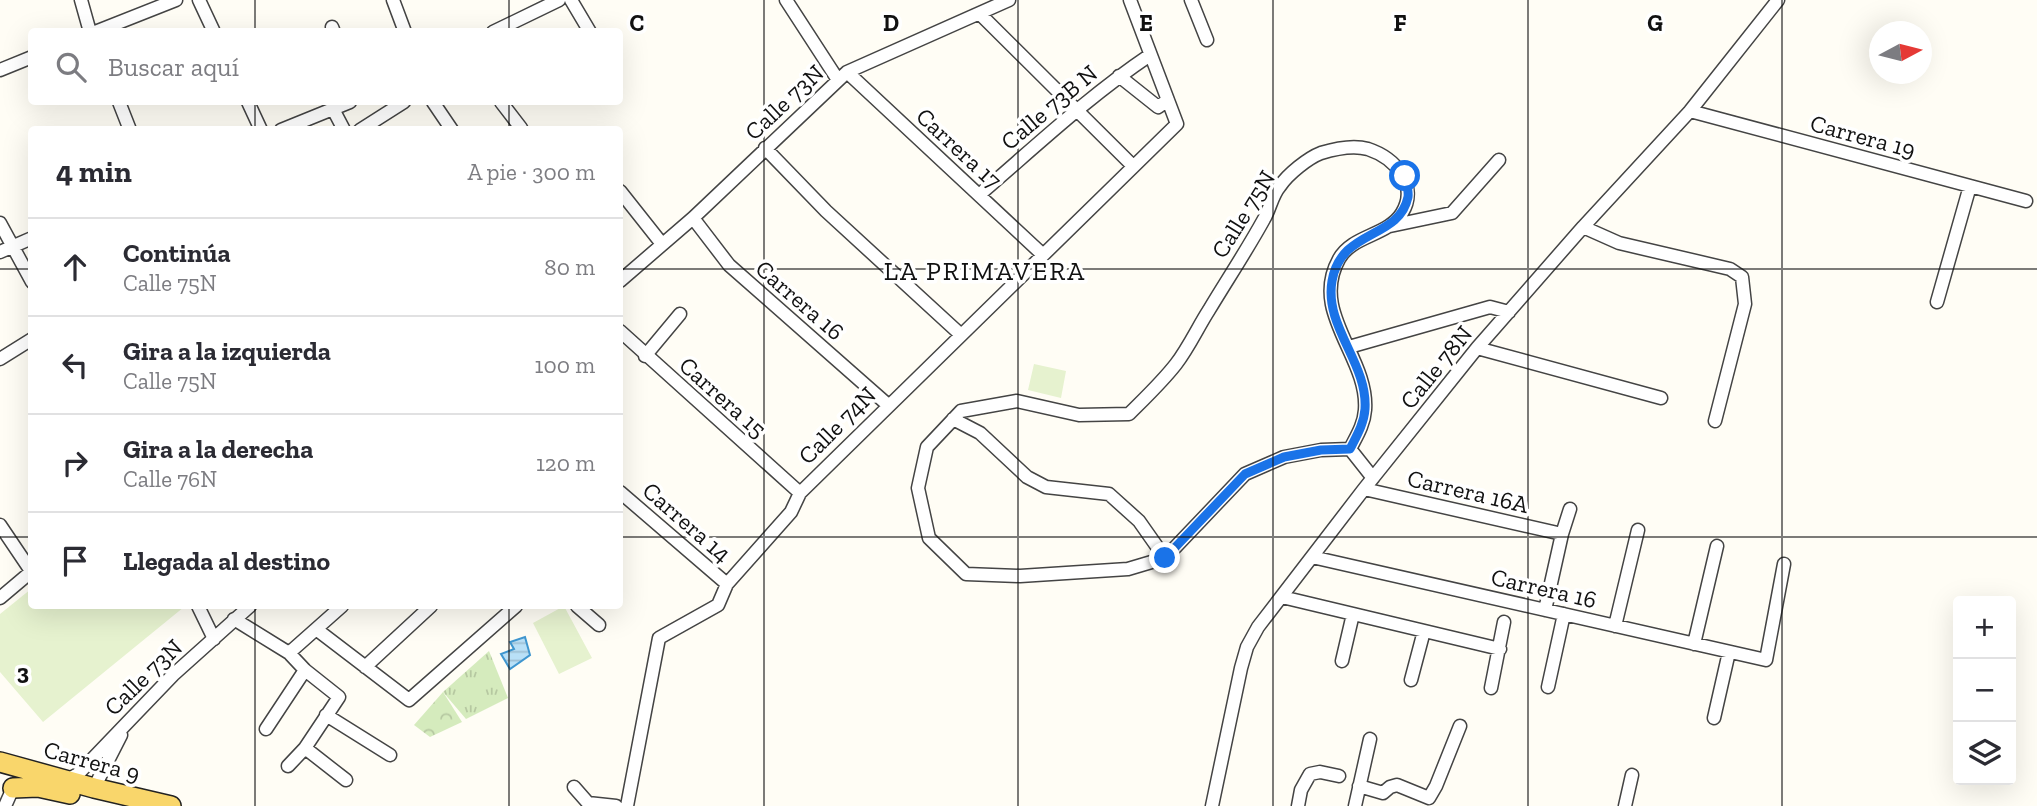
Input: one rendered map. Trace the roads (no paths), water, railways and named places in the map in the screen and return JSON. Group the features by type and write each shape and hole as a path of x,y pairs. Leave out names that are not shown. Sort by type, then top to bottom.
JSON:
{"main road":[{"name":"Carrera 9","path":"0,762 171,806"},
{"path":"6,793 38,786 79,795 94,788"},
{"name":"Carrera 9","path":"6,793 76,806"}],"street":[{"path":"81,0 91,28"},
{"path":"102,28 176,0"},
{"path":"199,0 212,28"},
{"path":"393,0 404,28"},
{"path":"499,28 531,6 559,0"},
{"path":"572,0 588,28"},
{"name":"Carrera 17","path":"786,0 843,76 1042,254"},
{"name":"Calle 73N","path":"623,278 694,219 843,76 1009,0"},
{"path":"1119,76 1158,107 1168,100 1130,0"},
{"path":"1191,0 1207,40"},
{"name":"Calle 78N","path":"1212,806 1247,647 1258,627 1477,348 1690,111 1778,0"},
{"path":"980,14 1133,166"},
{"name":"Calle 73B N","path":"979,195 1077,110 1150,55"},
{"path":"0,70 28,59"},
{"name":"Calle 74N","path":"627,806 659,638 718,605 727,584 791,512 800,493 1177,124 1168,100"},
{"path":"120,105 128,126"},
{"path":"249,105 259,126"},
{"path":"291,126 343,105"},
{"path":"366,126 399,105"},
{"path":"435,105 449,126"},
{"path":"503,105 519,126"},
{"path":"333,109 342,126"},
{"name":"Carrera 19","path":"1690,111 2026,201"},
{"path":"765,148 826,211 960,334"},
{"name":"Calle 75N","path":"1165,558 1128,569 1020,576 966,574 929,538 918,488 927,447 961,411 1017,401 1079,415 1129,414 1176,364 1265,218 1279,186 1317,154 1339,148 1366,148 1385,158 1405,176 1409,195 1401,214 1386,227 1357,241 1340,258 1332,277 1332,309 1349,347 1364,394 1365,411 1360,430 1350,449"},
{"path":"1386,227 1452,213 1499,160"},
{"path":"1937,302 1970,186"},
{"path":"623,195 662,244"},
{"name":"Carrera 16","path":"694,219 729,265 888,405"},
{"path":"0,223 6,249 28,277"},
{"path":"1583,227 1619,243 1730,269 1742,277 1745,304 1715,421"},
{"path":"6,249 28,240"},
{"path":"1349,347 1490,307 1509,312"},
{"path":"645,355 680,313"},
{"name":"Carrera 15","path":"623,334 800,493"},
{"path":"0,359 28,342"},
{"path":"1477,348 1661,398"},
{"path":"953,419 980,433 1027,477 1046,487 1109,494 1139,521 1165,558 1245,474 1284,457 1321,450 1350,449 1373,478"},
{"name":"Carrera 16A","path":"1364,489 1562,534"},
{"name":"Carrera 14","path":"623,495 727,584"},
{"path":"1545,610 1570,509"},
{"path":"0,525 28,567"},
{"path":"1615,626 1638,530"},
{"path":"1694,644 1717,546"},
{"name":"Carrera 16","path":"1312,557 1766,660 1784,564"},
{"path":"0,598 28,574"},
{"path":"1282,597 1500,649"},
{"path":"199,609 214,639"},
{"name":"Calle 73N","path":"67,780 78,774 131,716 246,609"},
{"path":"289,653 339,609"},
{"path":"365,667 428,609"},
{"path":"316,629 409,700 513,609"},
{"path":"580,609 599,625"},
{"path":"1342,661 1353,614"},
{"path":"1548,687 1564,614"},
{"path":"234,619 289,653 305,670 339,697 305,748 288,766"},
{"path":"1491,688 1504,622"},
{"path":"1411,680 1423,631"},
{"path":"1714,718 1729,652"},
{"path":"267,729 305,670"},
{"path":"327,715 390,755"},
{"path":"94,788 131,716"},
{"path":"1359,786 1383,793 1397,785 1427,802 1460,726"},
{"path":"1354,806 1370,739"},
{"path":"305,748 346,780"},
{"path":"1298,806 1301,790 1310,774 1320,772 1339,776"},
{"path":"1625,806 1632,775"},
{"path":"574,787 588,803 616,806"}],"water":[{"path":"525,637 530,655 510,669 501,654 514,649 510,642"}],"district":[{"name":"LA PRIMAVERA","path":"985,271"}]}
